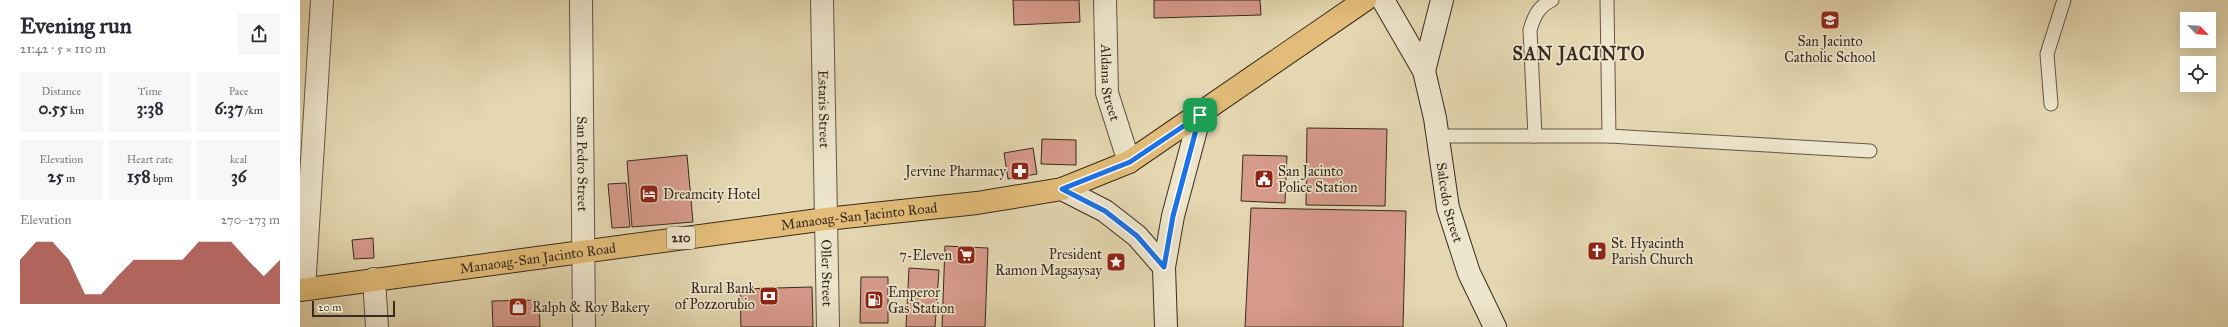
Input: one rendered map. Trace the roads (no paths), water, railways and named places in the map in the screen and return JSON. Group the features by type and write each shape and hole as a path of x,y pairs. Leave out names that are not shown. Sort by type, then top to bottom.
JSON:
{"main road":[{"name":"Manaoag-San Jacinto Road","path":"302,289 826,219 977,203 1062,189 1130,162 1365,0"}],"street":[{"path":"302,289 322,0"},
{"name":"San Pedro Street","path":"581,0 582,251 584,327"},
{"name":"Estaris Street","path":"822,0 826,219"},
{"name":"Aldana Street","path":"1105,0 1107,93 1130,162"},
{"name":"Salcedo Street","path":"1382,0 1424,72 1435,118 1448,208 1469,274 1495,327"},
{"name":"Salcedo Street","path":"1424,72 1442,0"},
{"path":"1166,327 1164,267 1173,216 1200,115"},
{"path":"1062,189 1105,211 1137,236 1164,267"},
{"name":"Oller Street","path":"826,219 828,327"},
{"path":"374,279 376,327"}],"lane":[{"path":"1535,136 1530,30 1534,16 1544,4 1552,0"},
{"path":"1607,0 1608,136"},
{"path":"2051,104 2047,54 2064,0"},
{"path":"1437,136 1608,136 1870,150"}],"place":[{"name":"San Jacinto Catholic School","path":"1830,20"},
{"name":"Jervine Pharmacy","path":"1020,171"},
{"name":"San Jacinto Police Station","path":"1264,179"},
{"name":"Dreamcity Hotel","path":"649,194"},
{"name":"St. Hyacinth Parish Church","path":"1597,251"},
{"name":"7-Eleven","path":"966,255"},
{"name":"President Ramon Magsaysay","path":"1116,262"},
{"name":"Rural Bank of Pozzorubio","path":"769,296"},
{"name":"Emperor Gas Station","path":"874,300"},
{"name":"Ralph & Roy Bakery","path":"518,307"}],"district":[{"name":"SAN JACINTO","path":"1579,54"}]}
